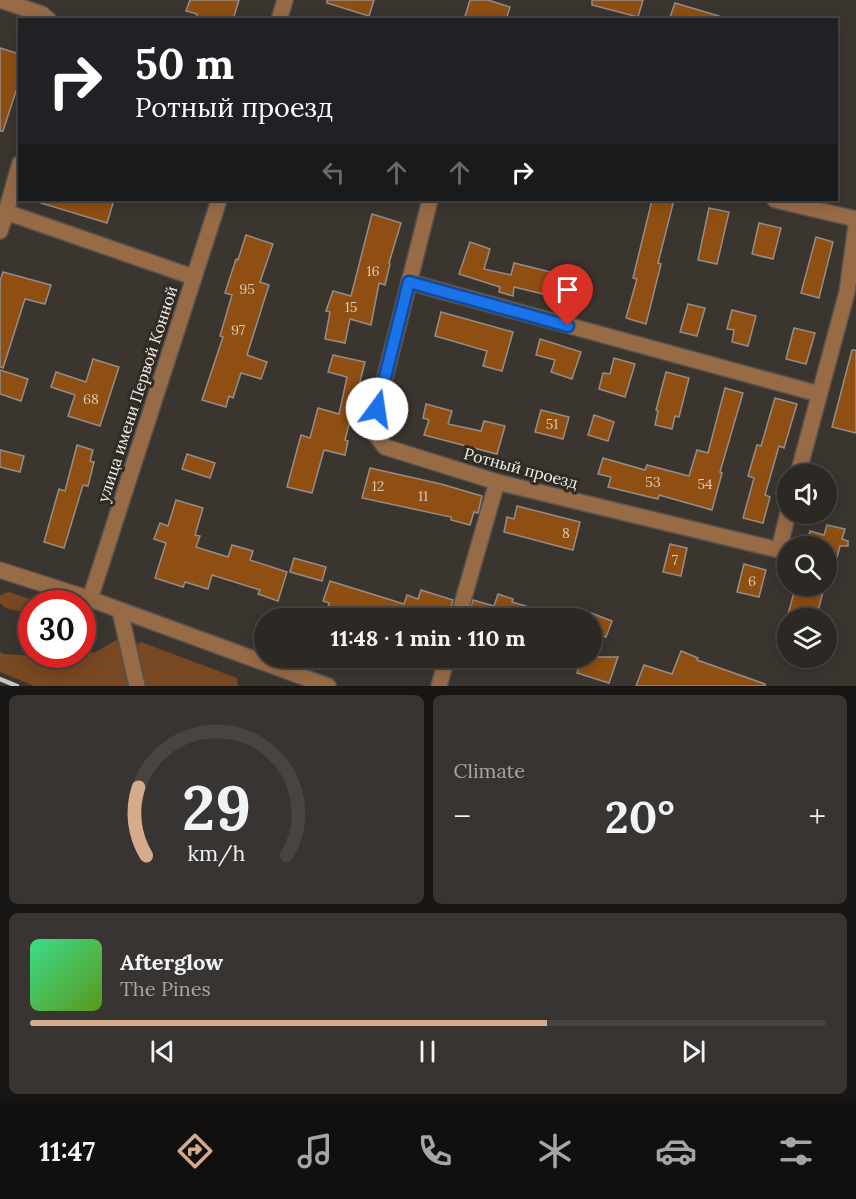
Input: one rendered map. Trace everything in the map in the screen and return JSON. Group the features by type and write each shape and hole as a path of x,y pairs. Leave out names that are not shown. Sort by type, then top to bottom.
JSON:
{"street":[{"path":"0,0 42,14 47,18"},
{"path":"280,18 285,0"},
{"path":"0,231 18,170"},
{"name":"улица имени Первой Конной","path":"93,590 219,201"},
{"name":"Ротный проезд","path":"430,201 377,409 375,434 385,447 497,482 779,550 785,524"},
{"path":"779,201 856,219"},
{"path":"6,212 193,277"},
{"path":"801,464 819,394 851,293 856,226"},
{"path":"409,282 819,394"},
{"path":"461,608 497,482"},
{"path":"0,570 60,590"},
{"path":"96,602 328,686"},
{"path":"120,611 137,686"},
{"path":"439,686 444,668"}],"shaded area":[{"path":"9,592 18,595 18,611 6,608 0,603 0,595"},
{"path":"118,639 132,686 34,686 0,672 0,652 18,655 18,668 96,668 96,652"},
{"path":"141,642 237,678 238,686 141,686 133,648"}],"building":[{"path":"190,0 239,0 234,18 196,18 197,14 186,11"},
{"path":"327,0 374,0 369,16 327,3"},
{"path":"470,0 488,0 510,7 507,18 465,18"},
{"path":"592,0 643,0 638,17 592,5"},
{"path":"675,3 719,16 718,18 670,18"},
{"path":"0,48 18,53 18,85 3,131 0,131"},
{"path":"42,201 114,201 107,223 41,203"},
{"path":"652,201 674,201 646,324 626,318 637,279 633,278"},
{"path":"709,208 729,212 717,264 698,260"},
{"path":"372,214 401,223 385,285 379,283 371,325 350,319 345,343 325,339 330,312 326,311 333,291 351,296"},
{"path":"759,223 781,228 773,259 752,254"},
{"path":"246,235 273,244 260,282 269,285 247,355 267,362 261,379 241,373 233,398 229,396 226,407 202,400 223,337 220,336 232,295 225,293"},
{"path":"816,237 833,242 819,298 801,293"},
{"path":"470,242 490,249 484,269 511,275 514,263 579,279 575,292 581,294 577,310 562,306 564,299 514,287 513,296 499,292 500,287 459,274"},
{"path":"3,272 51,285 45,304 25,299 3,368 0,367 0,281"},
{"path":"688,304 705,308 697,336 680,332"},
{"path":"732,310 756,316 748,346 732,342 734,330 727,329"},
{"path":"441,312 513,332 502,371 483,366 487,351 435,336"},
{"path":"794,328 815,333 806,364 786,359"},
{"path":"540,339 581,352 572,379 551,372 555,360 536,355"},
{"path":"852,350 856,350 856,433 832,427"},
{"path":"333,355 365,362 345,440 348,441 345,455 324,450 312,493 287,487 301,435 310,438 318,408 339,414 347,377 328,372"},
{"path":"614,358 635,364 625,397 599,389 603,373 610,374"},
{"path":"93,359 119,367 100,426 68,416 75,395 51,387 56,372 86,382"},
{"path":"0,370 28,379 21,401 0,394"},
{"path":"666,372 689,378 679,417 675,416 672,429 655,425 658,411 656,410"},
{"path":"725,388 743,393 720,472 722,473 712,510 659,495 658,499 608,487 611,477 598,474 603,458 645,470 647,465 689,476 697,450 708,453"},
{"path":"775,398 797,404 784,448 779,446 765,495 770,497 763,523 743,518 754,478 748,476 757,445 761,446"},
{"path":"426,404 452,411 448,424 481,431 484,421 505,426 497,454 424,435 429,420 423,418"},
{"path":"541,410 569,417 563,439 535,432"},
{"path":"594,415 614,422 608,441 588,435"},
{"path":"77,445 93,450 90,461 94,462 88,486 83,485 64,548 44,542 59,489 65,491"},
{"path":"0,450 24,456 20,472 0,467"},
{"path":"187,454 215,463 210,478 182,469"},
{"path":"370,468 482,496 478,513 474,512 470,525 451,520 451,517 362,498"},
{"path":"176,500 203,508 195,535 200,536 196,547 228,557 232,545 253,551 250,560 287,572 278,601 258,594 260,590 212,575 208,589 185,582 183,587 155,578 166,543 154,539 160,523 168,526"},
{"path":"517,506 580,522 573,550 504,532 507,517 514,519"},
{"path":"827,525 845,529 842,539 848,541 848,546 840,546 837,558 837,536 809,536 810,531 824,535"},
{"path":"670,544 687,548 681,576 663,572"},
{"path":"294,558 326,567 322,581 290,572"},
{"path":"744,564 766,570 759,597 737,592"},
{"path":"330,581 404,604 407,595 418,599 421,590 453,600 451,608 328,608 329,603 323,601"},
{"path":"498,594 513,599 512,602 532,608 471,608 473,600 494,606"},
{"path":"793,596 822,596 819,608 790,608"},
{"path":"602,617 612,621 606,637 602,635"},
{"path":"681,651 698,658 697,660 765,684 765,686 636,686 644,665 672,674"},
{"path":"602,657 618,657 609,683 577,673 579,668 602,668"}],"railway":[{"path":"0,679 17,686"}],"route":[{"path":"377,409 409,282 568,326"}]}
